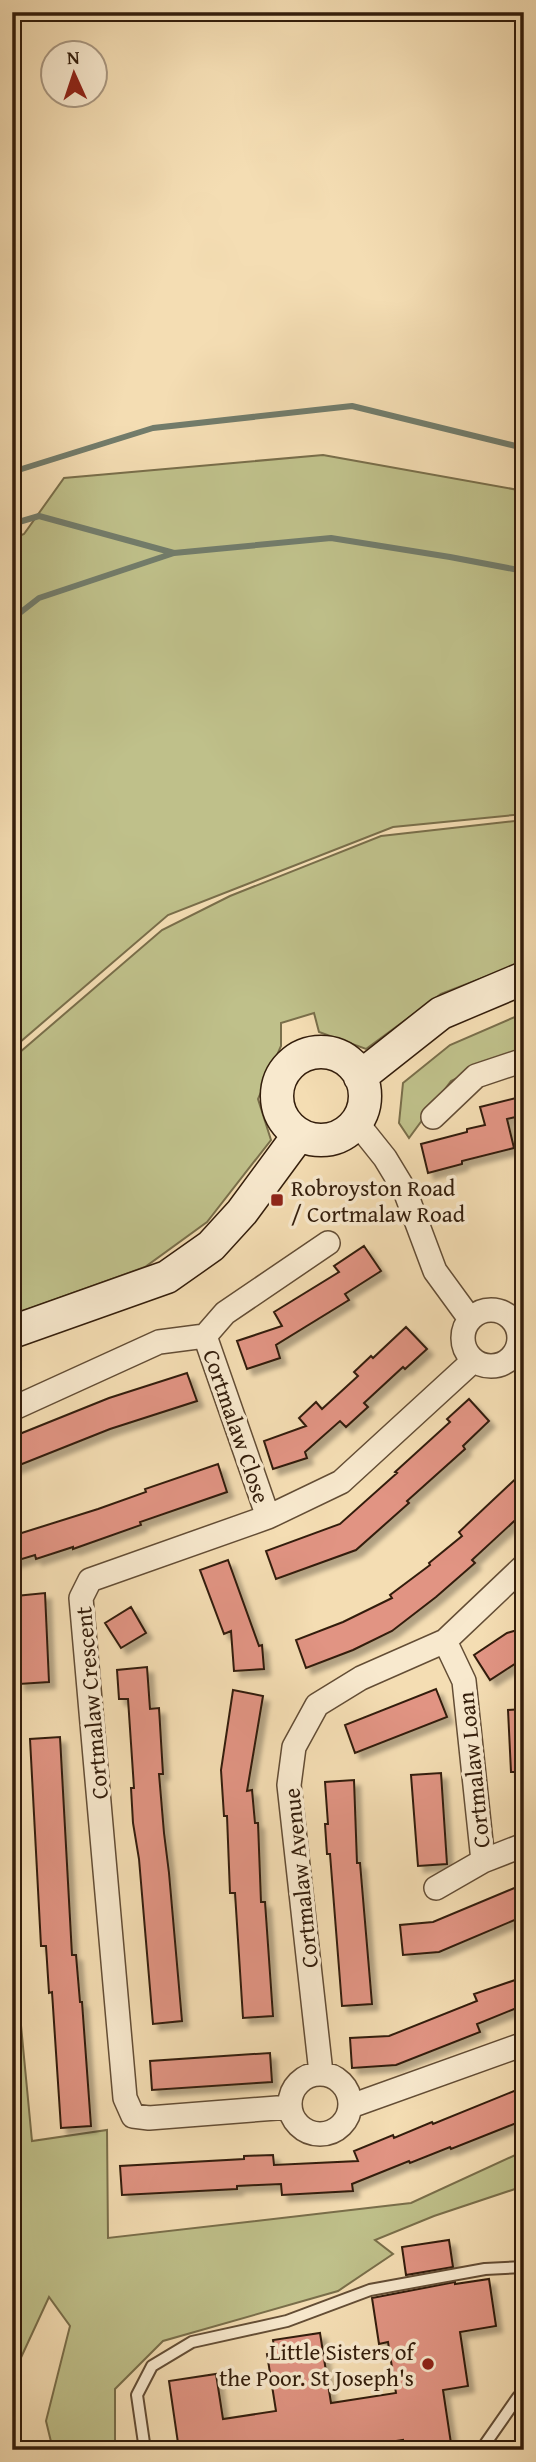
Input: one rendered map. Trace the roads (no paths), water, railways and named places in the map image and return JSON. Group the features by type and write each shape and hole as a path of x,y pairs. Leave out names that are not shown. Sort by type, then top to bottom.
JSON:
{"street":[{"path":"360,1077 441,1013 524,978"},
{"path":"332,1053 344,1057 360,1077 365,1096 364,1110 357,1123 341,1137 324,1140 299,1136 282,1119 277,1091 280,1078 297,1058 306,1054 332,1053"},
{"path":"433,1117 476,1076 524,1060"},
{"path":"357,1123 385,1158 405,1191 435,1271 470,1319"},
{"path":"12,1332 167,1277 211,1246 242,1212 299,1136"},
{"name":"Cortmalaw Close","path":"12,1409 159,1342 205,1336 225,1313 328,1243"},
{"path":"496,1310 518,1313 517,1366 488,1367 473,1361 463,1345 465,1327 470,1319 477,1313 496,1310"},
{"name":"Cortmalaw Close","path":"205,1336 268,1517"},
{"name":"Cortmalaw Crescent","path":"290,2107 149,2118 132,2116 125,2098 81,1598 90,1580 268,1517 341,1482 473,1361"},
{"name":"Cortmalaw Avenue","path":"321,2073 289,1784 294,1747 317,1705 360,1678 445,1641 524,1566"},
{"name":"Cortmalaw Loan","path":"445,1641 464,1681 483,1861"},
{"name":"Cortmalaw Loan","path":"436,1888 483,1861 524,1845"},
{"path":"351,2106 524,2044"},
{"path":"321,2073 339,2080 346,2087 351,2106 343,2124 326,2133 316,2134 299,2125 290,2107 295,2088 310,2075 321,2073"}],"lane":[{"path":"145,2450 137,2395 152,2366 192,2342 287,2321 370,2290 485,2269 524,2267"},
{"path":"481,2450 518,2397 524,2395"}],"waterway":[{"path":"12,472 153,428 352,406 524,448"},
{"path":"12,524 39,516 174,553 331,538 524,571"},
{"path":"12,619 39,598 174,553"}],"place":[{"name":"Robroyston Road / Cortmalaw Road","path":"277,1200"},
{"name":"Little Sisters of the Poor. St Joseph's","path":"428,2364"}]}
